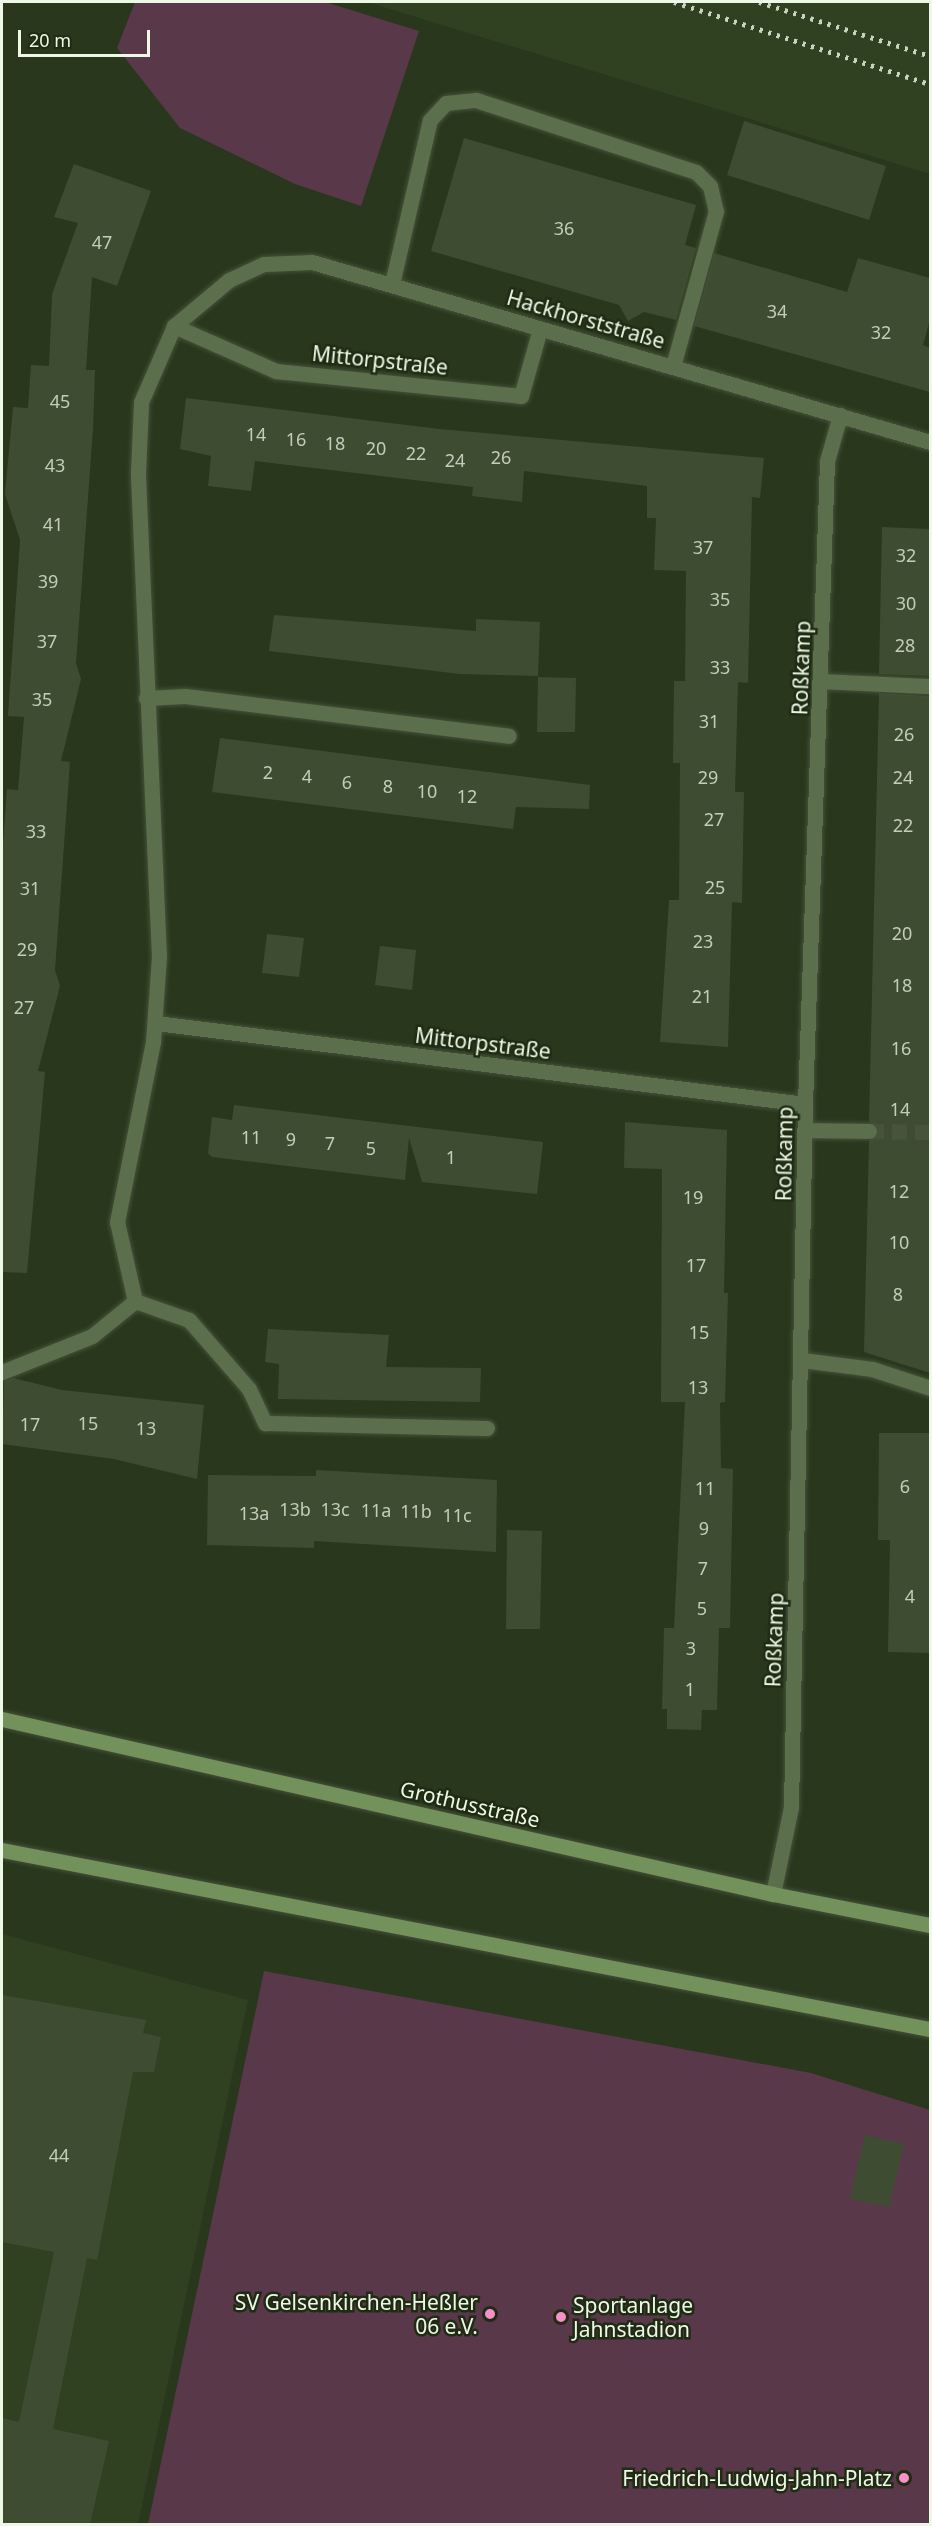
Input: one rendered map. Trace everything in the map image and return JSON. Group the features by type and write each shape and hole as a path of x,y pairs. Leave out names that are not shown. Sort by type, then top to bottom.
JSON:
{"main road":[{"name":"Grothusstraße","path":"2,1719 773,1894 930,1925"},
{"path":"2,1850 930,2029"}],"street":[{"path":"392,284 430,120 446,103 476,100 696,172 710,186 716,211 673,366"},
{"name":"Hackhorststraße","path":"174,326 229,280 264,264 312,262 930,442"},
{"path":"135,1301 117,1222 156,1023 159,957 138,472 141,402 174,326"},
{"name":"Mittorpstraße","path":"174,326 276,371 521,396 540,329"},
{"name":"Roßkamp","path":"773,1894 790,1807 802,1360 805,1104 822,681 827,461 840,415"},
{"path":"822,681 930,686"},
{"path":"146,698 185,696 508,736"},
{"name":"Mittorpstraße","path":"156,1023 805,1104"},
{"path":"805,1130 869,1131"},
{"path":"2,1372 92,1336 135,1301"},
{"path":"135,1301 189,1320 249,1389 266,1423 487,1428"},
{"path":"802,1360 872,1369 930,1388"}],"shaded area":[{"path":"135,2 325,2 419,31 361,206 295,184 180,128 117,48"},
{"path":"367,2 930,2 930,174"},
{"path":"2,1934 248,2000 138,2524 2,2524"},
{"name":"Sportanlage Jahnstadion","path":"264,1971 811,2073 930,2110 930,2524 148,2524"}],"building":[{"path":"744,121 886,166 869,220 727,175"},
{"path":"464,138 696,205 685,245 696,248 676,320 644,312 628,321 619,305 431,251"},
{"path":"74,164 151,191 117,286 92,277 86,370 95,370 93,429 76,663 81,679 61,761 70,762 55,970 60,986 38,1071 45,1072 27,1273 2,1272 2,857 7,789 18,790 24,717 8,716 20,540 5,494 13,407 28,408 31,365 49,366 52,294 78,223 54,217"},
{"path":"714,253 847,292 858,258 930,278 930,319 923,345 930,348 930,392 694,326"},
{"path":"186,398 439,429 764,458 760,498 752,497 748,683 738,682 735,792 744,792 742,903 732,902 728,1047 660,1042 669,900 679,900 680,763 673,763 674,681 685,681 686,571 654,570 656,518 647,518 647,486 524,471 522,502 472,496 473,487 255,461 251,491 208,486 211,456 180,449"},
{"path":"882,527 930,529 930,676 879,674"},
{"path":"274,615 476,631 476,619 540,622 538,676 460,674 269,651"},
{"path":"538,677 576,678 575,732 537,732"},
{"path":"879,693 930,696 930,1373 864,1352 869,1141 879,1132 869,1121"},
{"path":"220,738 590,785 589,809 516,807 513,829 212,792"},
{"path":"267,934 304,938 299,977 262,973"},
{"path":"380,946 416,950 412,990 375,985"},
{"path":"234,1105 543,1142 537,1194 422,1182 409,1138 405,1180 212,1157 208,1153 212,1117 232,1120"},
{"path":"625,1122 727,1130 724,1293 728,1293 725,1402 720,1403 721,1468 733,1469 730,1628 719,1628 717,1710 702,1710 701,1730 667,1729 667,1709 662,1709 664,1628 674,1628 685,1402 661,1402 662,1169 624,1168"},
{"path":"268,1329 389,1335 386,1367 481,1368 480,1402 278,1399 279,1364 265,1362"},
{"path":"13,1378 62,1390 204,1405 197,1479 114,1459 2,1444 4,1381"},
{"path":"879,1433 930,1433 930,1653 888,1652 890,1540 878,1540"},
{"path":"316,1470 497,1480 496,1552 314,1541 314,1548 207,1545 208,1475 316,1476"},
{"path":"507,1530 542,1531 540,1629 506,1629"},
{"path":"2,1995 146,2020 143,2033 161,2037 154,2072 133,2072 97,2260 87,2258 53,2429 109,2441 90,2524 2,2524 2,2418 19,2422 54,2252 2,2242"},
{"path":"865,2135 904,2144 889,2207 850,2198"}],"tunnel":[{"path":"869,1131 930,1132"}],"railway":[{"path":"674,2 930,84"},
{"path":"759,2 930,56"}],"place":[{"name":"SV Gelsenkirchen-Heßler 06 e.V.","path":"490,2314"},
{"name":"Sportanlage Jahnstadion","path":"561,2317"},
{"name":"Friedrich-Ludwig-Jahn-Platz","path":"904,2478"}]}
